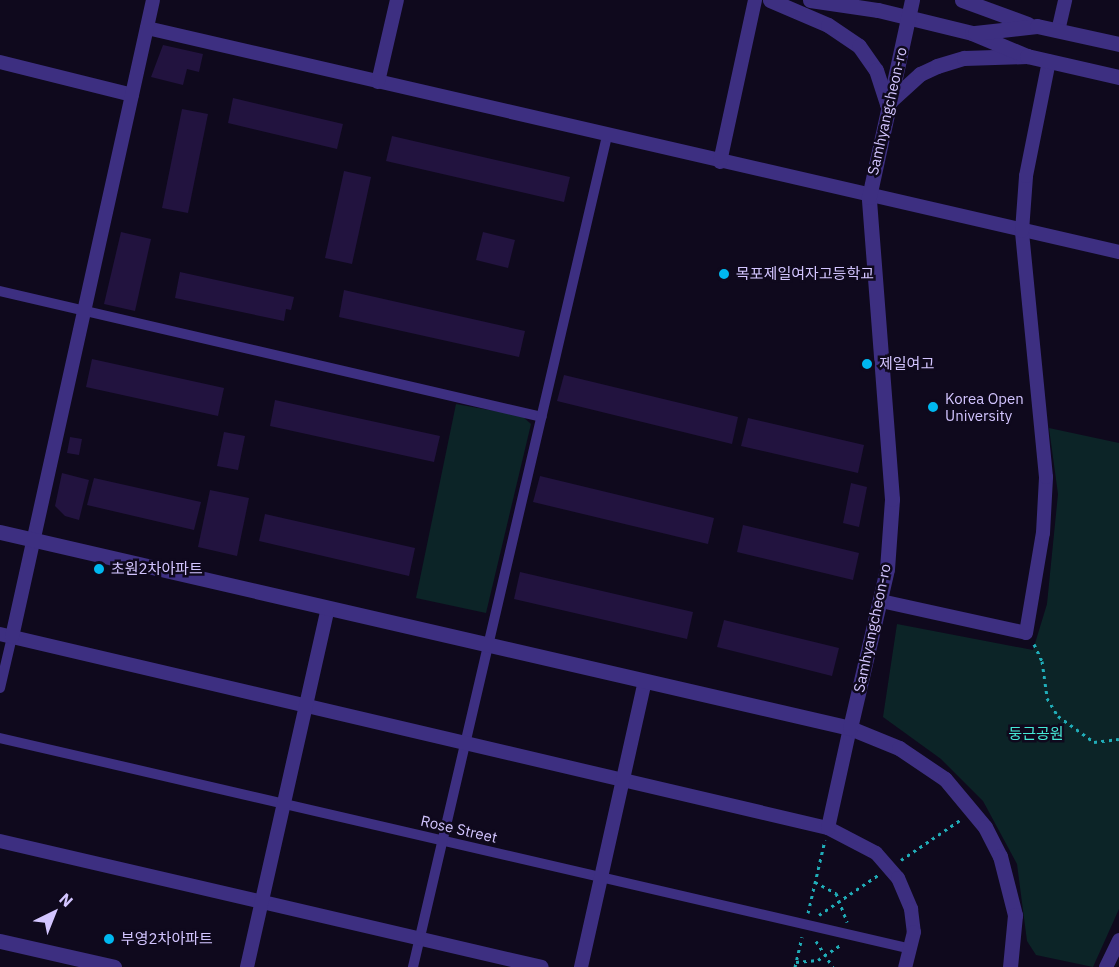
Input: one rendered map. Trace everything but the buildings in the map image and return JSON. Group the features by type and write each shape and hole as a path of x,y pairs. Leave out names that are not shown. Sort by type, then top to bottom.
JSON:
{"street":[{"path":"0,688 6,636 32,540 153,0"},
{"path":"378,82 397,0"},
{"path":"720,162 755,0"},
{"path":"770,0 828,25 859,46 876,70 887,104 937,66 964,58 1027,56"},
{"path":"810,0 855,3 972,33 1027,56 1119,77"},
{"name":"Samhyangcheon-ro","path":"850,728 881,601 890,533 891,471 868,197 912,0"},
{"path":"962,0 1036,26 1119,44"},
{"path":"1058,31 1065,0"},
{"path":"972,33 1036,26"},
{"path":"147,28 868,197 1119,252"},
{"path":"881,601 1026,633 1043,534 1046,477 1022,231 1026,176 1049,61"},
{"path":"0,62 132,95"},
{"path":"413,967 607,136"},
{"path":"0,291 542,417"},
{"path":"0,532 850,728 921,760 975,811 1000,856 1010,890 1015,915 1012,967"},
{"path":"247,967 328,608"},
{"path":"6,636 828,828 876,853 890,867 911,909 911,949 905,967"},
{"path":"581,967 645,681"},
{"path":"828,828 850,728"},
{"name":"Rose Street","path":"0,738 911,949"},
{"path":"0,840 542,967"},
{"path":"0,940 114,967"},
{"path":"1106,967 1119,940"}],"path":[{"path":"1026,633 1038,650 1047,698 1058,716 1094,741 1119,739"},
{"path":"805,924 975,811"},
{"path":"795,967 828,828"},
{"path":"805,924 833,967"}],"green space":[{"path":"456,404 522,416 531,424 486,613 416,598"},
{"name":"둥근공원","path":"1049,428 1119,443 1119,909 1093,967 1036,955 1027,941 1017,864 983,801 941,759 883,717 897,624 1033,650 1047,604 1058,494"}],"place":[{"name":"목포제일여자고등학교","path":"724,274"},
{"name":"제일여고","path":"867,364"},
{"name":"Korea Open University","path":"933,407"},
{"name":"초원2차아파트","path":"99,569"},
{"name":"부영2차아파트","path":"109,939"}]}
